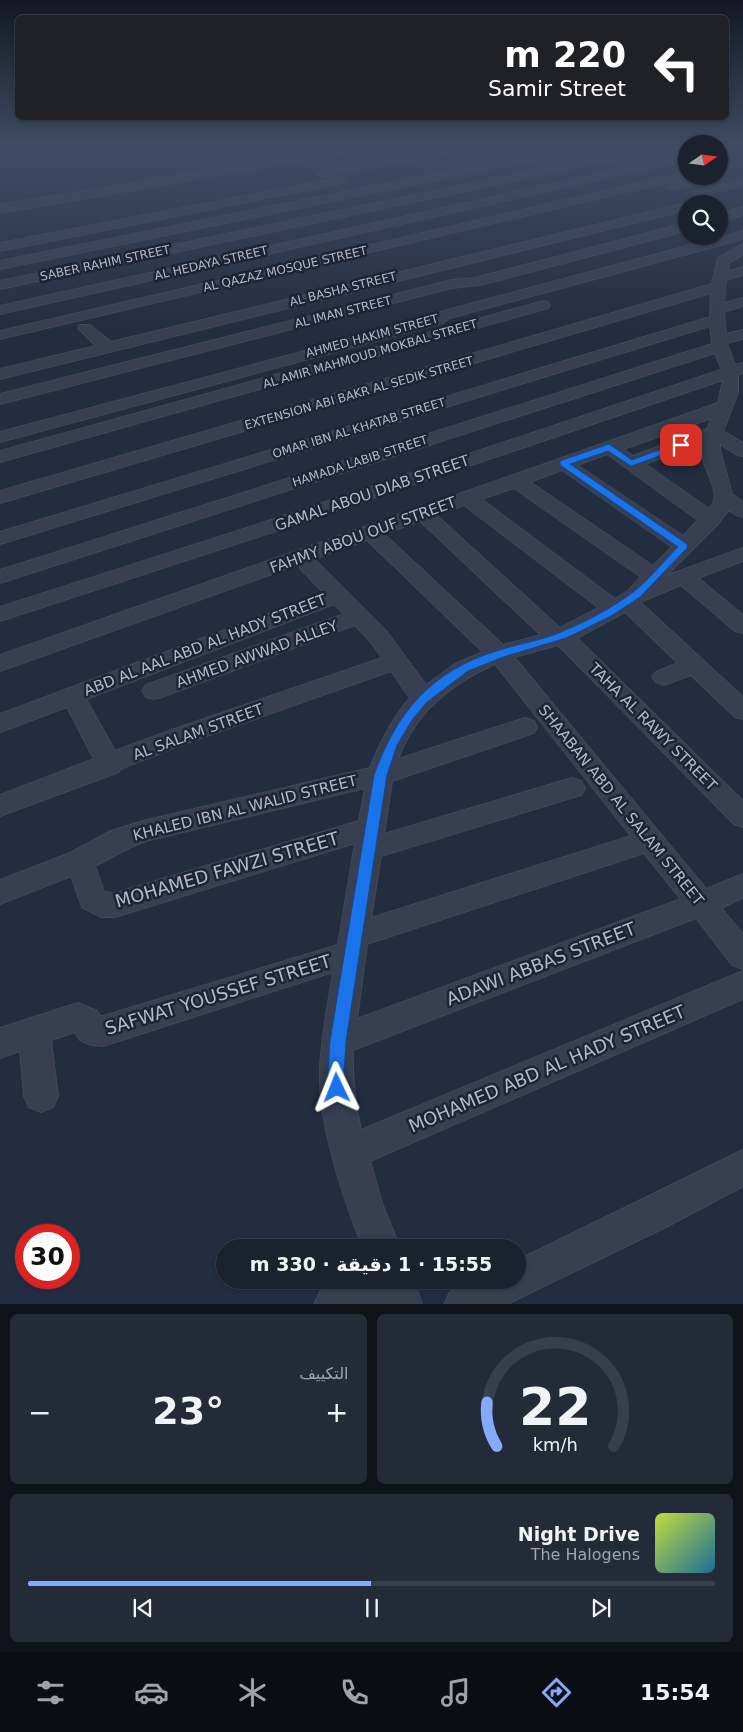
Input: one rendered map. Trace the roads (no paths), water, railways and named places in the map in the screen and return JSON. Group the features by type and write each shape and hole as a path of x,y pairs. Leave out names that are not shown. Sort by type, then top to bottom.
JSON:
{"street":[{"path":"128,211 135,210"},
{"path":"0,247 181,210"},
{"path":"0,265 272,210"},
{"name":"SABER RAHIM STREET","path":"0,285 359,210"},
{"name":"AL HEDAYA STREET","path":"0,310 449,210"},
{"name":"AL QAZAZ MOSQUE STREET","path":"0,335 404,253 560,210"},
{"path":"328,282 362,266 404,253 571,210"},
{"path":"404,253 426,259 628,210"},
{"name":"AL BASHA STREET","path":"0,374 107,348 150,330 176,330 306,298 328,282 382,280 678,210"},
{"path":"728,216 743,212"},
{"name":"AL IMAN STREET","path":"0,399 452,284 475,282 678,229"},
{"path":"362,266 382,280"},
{"path":"729,283 743,302"},
{"path":"729,283 743,334"},
{"path":"626,602 711,520 720,508 733,504 715,470 711,456 711,444 726,415 730,389 737,370 729,283"},
{"name":"AHMED HAKIM STREET","path":"0,437 438,320 446,315 729,283"},
{"name":"AL AMIR MAHMOUD MOKBAL STREET","path":"0,457 729,283"},
{"name":"EXTENSION ABI BAKR AL SEDIK STREET","path":"0,497 729,283"},
{"name":"OMAR IBN AL KHATAB STREET","path":"0,538 629,345 729,283"},
{"name":"HAMADA LABIB STREET","path":"0,577 729,283"},
{"path":"293,289 306,298"},
{"path":"252,297 267,308"},
{"path":"203,309 218,320"},
{"path":"161,318 176,330"},
{"path":"85,328 107,348"},
{"path":"20,330 50,362"},
{"name":"GAMAL ABOU DIAB STREET","path":"0,614 275,525 737,370"},
{"path":"726,415 743,451"},
{"path":"631,463 726,415"},
{"name":"FAHMY ABOU OUF STREET","path":"0,663 609,447 726,415"},
{"path":"609,447 711,520"},
{"path":"563,463 684,546"},
{"path":"515,480 653,576"},
{"path":"466,498 626,602 743,711"},
{"name":"TAHA AL RAWY STREET","path":"424,514 560,636 743,818"},
{"name":"SHAABAN ABD AL SALAM STREET","path":"371,533 498,654 743,956"},
{"path":"378,1239 365,1207 350,1152 338,1104 336,1072 338,1041 380,775 391,744 408,717 423,699 464,669 498,654 560,636 626,602 743,554"},
{"path":"300,557 360,616 397,661 423,699"},
{"path":"684,577 743,626"},
{"name":"ABD AL AAL ABD AL HADY STREET","path":"0,723 337,595"},
{"name":"AHMED AWWAD ALLEY","path":"154,691 360,616"},
{"name":"AL SALAM STREET","path":"0,806 110,765 174,738 397,661"},
{"path":"664,676 694,665"},
{"path":"73,696 110,765"},
{"name":"KHALED IBN AL WALID STREET","path":"0,892 80,861 121,839 143,831 380,775 525,727"},
{"path":"370,838 572,788"},
{"name":"MOHAMED FAWZI STREET","path":"80,861 92,899 102,905 115,905 370,838"},
{"path":"353,945 649,841"},
{"name":"ADAWI ABBAS STREET","path":"338,1041 701,904 743,886"},
{"name":"SAFWAT YOUSSEF STREET","path":"34,1031 78,1017 86,1021 92,1030 103,1031 198,1000 353,945"},
{"name":"MOHAMED ABD AL HADY STREET","path":"350,1152 743,985"},
{"path":"0,1043 34,1031 42,1096"},
{"path":"526,1274 654,1214 743,1166"},
{"path":"334,1304 366,1289"},
{"path":"398,1289 403,1304"},
{"path":"463,1304 495,1289"}]}
